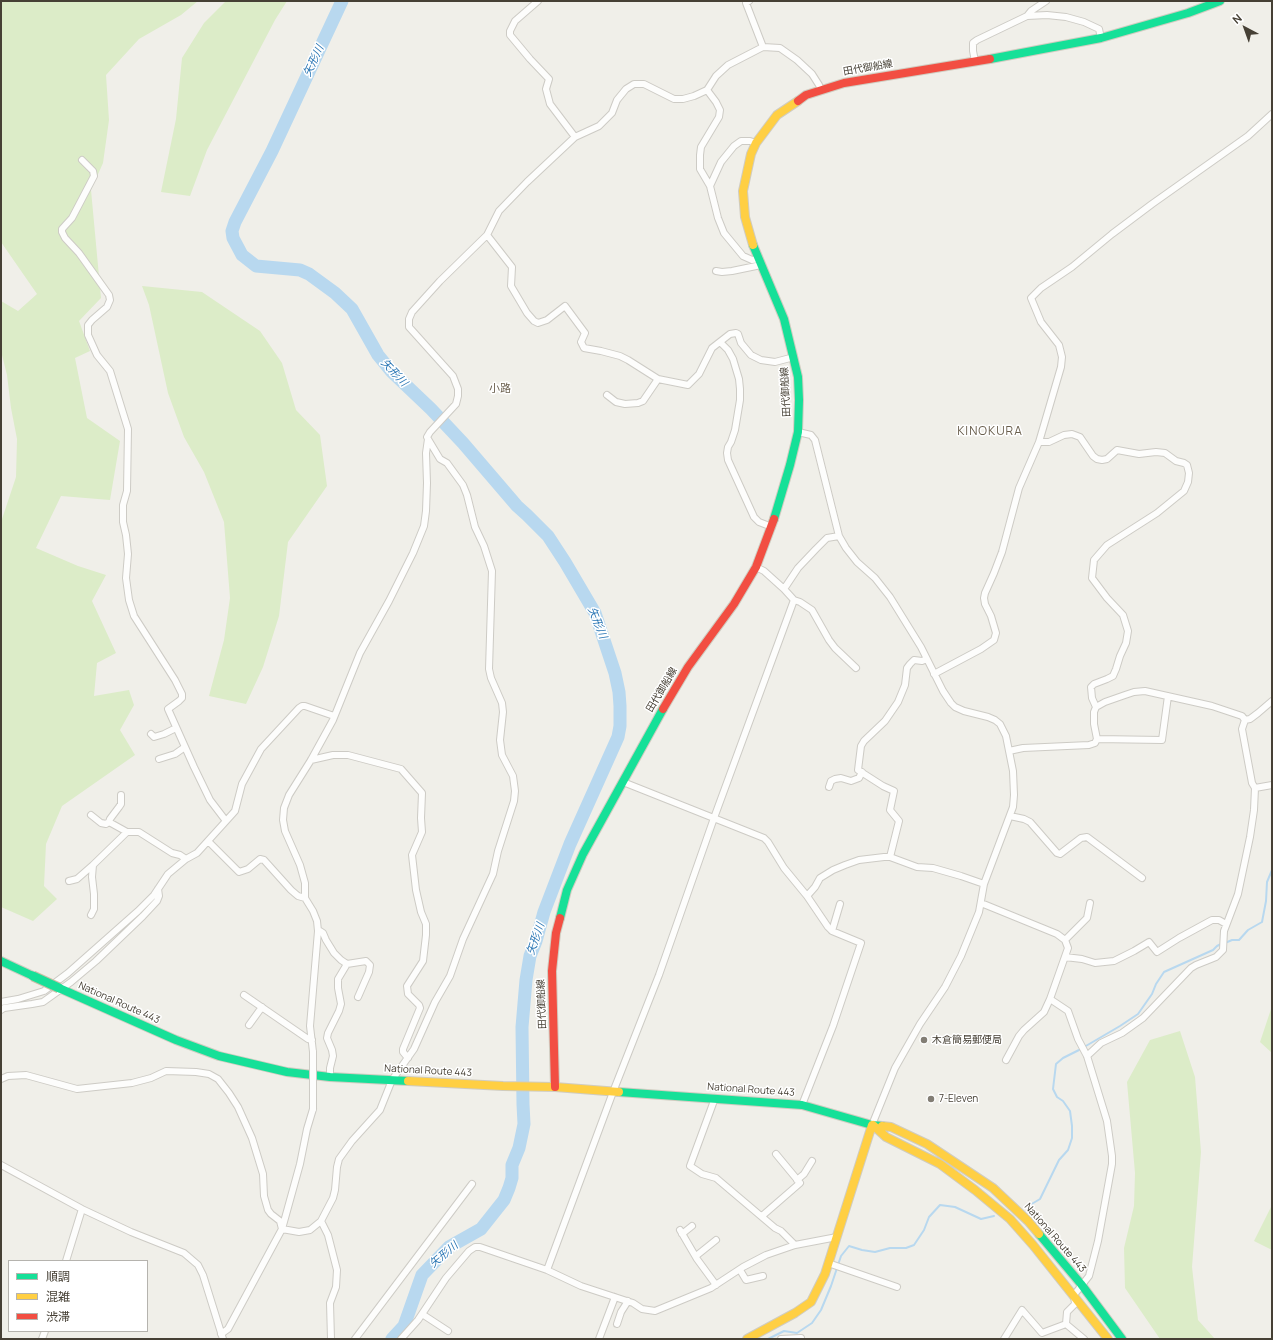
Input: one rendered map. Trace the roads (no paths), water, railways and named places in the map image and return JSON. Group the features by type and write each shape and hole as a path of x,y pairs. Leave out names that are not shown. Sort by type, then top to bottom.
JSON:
{"main road":[{"name":"田代御船線","path":"555,1087 552,971 556,933 567,890 583,854 664,707 688,667 734,604 756,567 772,527 798,432 798,377 794,357 784,319 750,237 745,217 743,191 751,154 756,143 777,115 806,95 821,90 844,83 1035,52 1101,38 1188,13 1220,1"},
{"name":"National Route 443","path":"1,961 176,1040 219,1056 287,1072 330,1077 503,1086 555,1087 802,1105 872,1125 891,1127 927,1144 993,1188 1028,1221 1081,1284 1122,1339"},
{"name":"National Route 443","path":"872,1125 886,1137 940,1164 976,1190 1010,1219 1034,1245 1108,1339"},
{"path":"747,1339 795,1313 811,1302 828,1263 872,1125"}],"street":[{"path":"538,1 515,21 510,31 510,35 549,79 546,89 550,104 575,137"},
{"path":"749,1 746,2 763,47"},
{"path":"1027,16 1031,11 1046,1"},
{"path":"975,61 973,43 1027,16 1066,16 1099,29 1101,38"},
{"path":"222,1337 228,1329 282,1229 313,1109 313,1052 310,1026 318,931 313,911 306,898 305,883 300,865 285,831 283,820 284,808 289,795 311,760 334,716 360,653 392,594 424,526 427,483 427,436 456,404 458,396 456,382 453,376 409,327 409,319 412,312 440,281 488,235 499,211 527,182 575,137 599,126 612,113 617,100 626,89 634,84 644,84 674,99 683,99 694,96 707,90 716,76 728,65 763,47 780,48 787,52 812,74 821,90"},
{"path":"707,90 720,110 719,116 701,148 700,169 710,186 718,218 724,233 743,256 760,262"},
{"path":"934,674 981,649 994,640 996,633 991,616 985,604 985,593 1002,552 1019,488 1038,442 1061,367 1062,357 1059,345 1041,322 1031,298 1041,288 1072,267 1135,217 1248,136 1272,114"},
{"path":"710,186 721,162 734,146 741,141 756,143"},
{"path":"82,160 93,171 94,176 72,218 62,228 62,232 68,242 79,253 109,296 110,300 107,307 88,325 88,335 97,355 110,371 128,429 127,490 123,506 123,522 126,534 128,564 126,578 129,600 134,616 175,680 182,694 182,698 168,709 210,800 226,821"},
{"path":"488,235 512,267 511,286 523,307 534,321 538,323 547,320 564,306 585,333 581,342 584,348 620,356 658,379 688,385 699,374 709,352 730,334 736,333 745,349 756,358 771,362 794,357"},
{"path":"716,271 732,271 760,262"},
{"path":"720,342 728,350 733,359 739,379 740,389 740,400 735,430 728,447 728,460 754,517 759,522 772,527"},
{"path":"607,395 616,402 625,404 638,403 642,401 658,379"},
{"path":"798,432 811,435 815,440 839,536 846,548 857,562 875,578 890,597 921,647 948,699 955,707 964,711 988,717 1000,724 1006,736 1010,750 1014,796 1010,816 984,884 981,903 971,932 945,987 920,1024 895,1068 872,1125"},
{"path":"1038,442 1049,442 1072,434 1080,437 1093,456 1102,460 1107,459 1117,450 1139,454 1156,452 1165,453 1176,461 1184,463 1187,466 1189,473 1188,482 1184,491 1157,513 1107,545 1094,560 1092,578 1107,598 1123,615 1128,630 1126,643 1113,676 1107,680 1094,684 1091,687 1092,698 1096,707"},
{"path":"282,1229 299,1232 310,1230 320,1221 333,1198 339,1159 352,1141 380,1110 392,1080 414,1049 435,1002 450,976 463,939 493,874 498,852 514,801 515,791 513,776 502,755 500,740 503,712 502,703 491,678 489,669 492,571 484,546 475,527 463,485 447,463 440,459 428,439"},
{"path":"784,589 798,568 816,548 827,538 839,536"},
{"path":"756,567 764,571 794,600 812,610 835,648 856,668"},
{"path":"547,1270 613,1092 659,975 714,818 794,600"},
{"path":"890,857 899,821 890,810 894,791 883,786 858,769 862,744 885,721 898,702 905,685 907,668 910,664 914,660 922,661 927,659"},
{"path":"1010,750 1089,745 1095,743 1097,739 1094,724 1094,712 1096,707 1105,702 1134,692 1145,691 1212,706 1242,716 1245,720"},
{"path":"1097,739 1162,740 1168,696"},
{"path":"1245,720 1250,719 1272,701"},
{"path":"1,1002 18,999 44,990 68,973 124,925 154,895 168,874 186,858 197,853 235,811 242,784 261,749 299,708 305,706 334,716"},
{"path":"1086,1055 1101,1043 1122,1033 1143,1018 1191,968 1216,957 1222,952 1226,924 1238,894 1245,864 1254,810 1255,788 1252,783 1242,729 1245,720"},
{"path":"151,734 154,737 159,736 176,728"},
{"path":"159,759 175,754 185,747"},
{"path":"311,760 333,755 348,755 396,767 401,769 422,793 422,832 412,855 416,890 421,912 426,924 426,935 423,961 407,986 408,994 420,1008 403,1048 403,1052 408,1058"},
{"path":"829,787 831,781 835,778 841,778 851,782 859,778 862,772"},
{"path":"623,782 764,838 784,868 807,896 832,931 861,943 833,1026 802,1105"},
{"path":"1255,788 1272,785"},
{"path":"92,815 100,823 106,824 109,822 120,807 121,795"},
{"path":"1010,816 1030,822 1057,853 1060,854 1082,838 1087,837 1142,878"},
{"path":"109,822 127,832 139,832 172,853 186,858"},
{"path":"69,881 77,879 112,849 127,832"},
{"path":"208,841 239,872 248,869 260,859 264,860 291,890 298,896 306,898"},
{"path":"807,896 815,887 820,878 845,864 872,858 890,857 917,867 933,868 984,884"},
{"path":"91,916 94,909 92,877 93,865"},
{"path":"1,1010 4,1008 43,1002 96,961 131,928 157,900 159,896 158,889"},
{"path":"981,903 1057,934 1065,940 1068,948 1044,1012 1024,1030 1006,1060"},
{"path":"1065,940 1087,918 1090,903"},
{"path":"832,931 840,904"},
{"path":"1065,957 1082,959 1095,963 1114,961 1149,942 1157,952 1212,920 1219,920 1226,924"},
{"path":"318,931 323,933 334,953 347,964 366,961 370,965 369,972 358,998"},
{"path":"330,1077 330,1068 333,1056 327,1038 341,1004 338,979 347,964"},
{"path":"244,995 308,1039 312,1040"},
{"path":"1050,999 1068,1011 1078,1039 1086,1055 1107,1121 1112,1156 1110,1178 1098,1241 1089,1276 1074,1294 1075,1304 1068,1312 1066,1324"},
{"path":"249,1025 262,1007"},
{"path":"1,1079 8,1076 26,1075 77,1089 132,1083 152,1078 166,1071 209,1074 218,1079 238,1107 252,1138 263,1174 264,1196 268,1210 280,1221 282,1229"},
{"path":"715,1098 690,1166 702,1174 716,1178 775,1228 781,1231 795,1245"},
{"path":"762,1216 800,1183 776,1154"},
{"path":"797,1180 804,1174 812,1160"},
{"path":"1,1165 82,1209 131,1232 184,1254 198,1265 204,1275 222,1337"},
{"path":"355,1339 472,1184"},
{"path":"66,1260 82,1209"},
{"path":"320,1221 328,1235 337,1270 336,1287 330,1303 331,1339"},
{"path":"692,1226 681,1232 716,1285"},
{"path":"401,1339 422,1314 446,1278 469,1251 475,1247 480,1247 547,1270 581,1286 628,1301 642,1309 655,1311 716,1285 766,1255 795,1245 837,1236"},
{"path":"696,1256 716,1240"},
{"path":"828,1263 897,1287"},
{"path":"740,1270 746,1280 763,1276"},
{"path":"599,1339 615,1297"},
{"path":"617,1324 621,1312 628,1301"},
{"path":"1004,1339 1022,1310 1042,1333 1066,1324"},
{"path":"422,1314 448,1331"},
{"path":"1066,1324 1084,1339"},
{"path":"781,1339 801,1338"}],"waterway":[{"name":"矢形川","path":"342,1 272,151 235,222 232,231 233,238 242,255 256,266 300,270 309,274 335,293 352,309 378,355 391,371 431,409 463,443 517,506 548,536 595,613 615,673 620,706 620,726 618,737 570,844 544,912 530,956 526,980 522,1027 524,1124 519,1148 512,1165 512,1178 509,1188 504,1200 481,1229 449,1247 422,1275 404,1326 392,1339"},
{"path":"1225,943 1232,940 1239,940 1248,930 1262,922 1266,901 1267,882 1272,870"},
{"path":"1030,1205 1040,1199 1059,1160 1068,1150 1072,1138 1070,1111 1063,1101 1057,1097 1053,1089 1056,1064 1063,1058 1120,1026 1138,1014 1152,994 1156,984 1164,972 1213,950 1221,944"},
{"path":"768,1339 784,1331 797,1333 812,1323 821,1310 841,1256 849,1246 875,1252 890,1248 906,1248 914,1245 924,1230 929,1217 940,1205 955,1207 981,1219 994,1216"}],"place":[{"name":"木倉簡易郵便局","path":"924,1040"},
{"name":"7-Eleven","path":"931,1099"}],"district":[{"name":"小路","path":"500,389"},
{"name":"KINOKURA","path":"990,432"}]}
